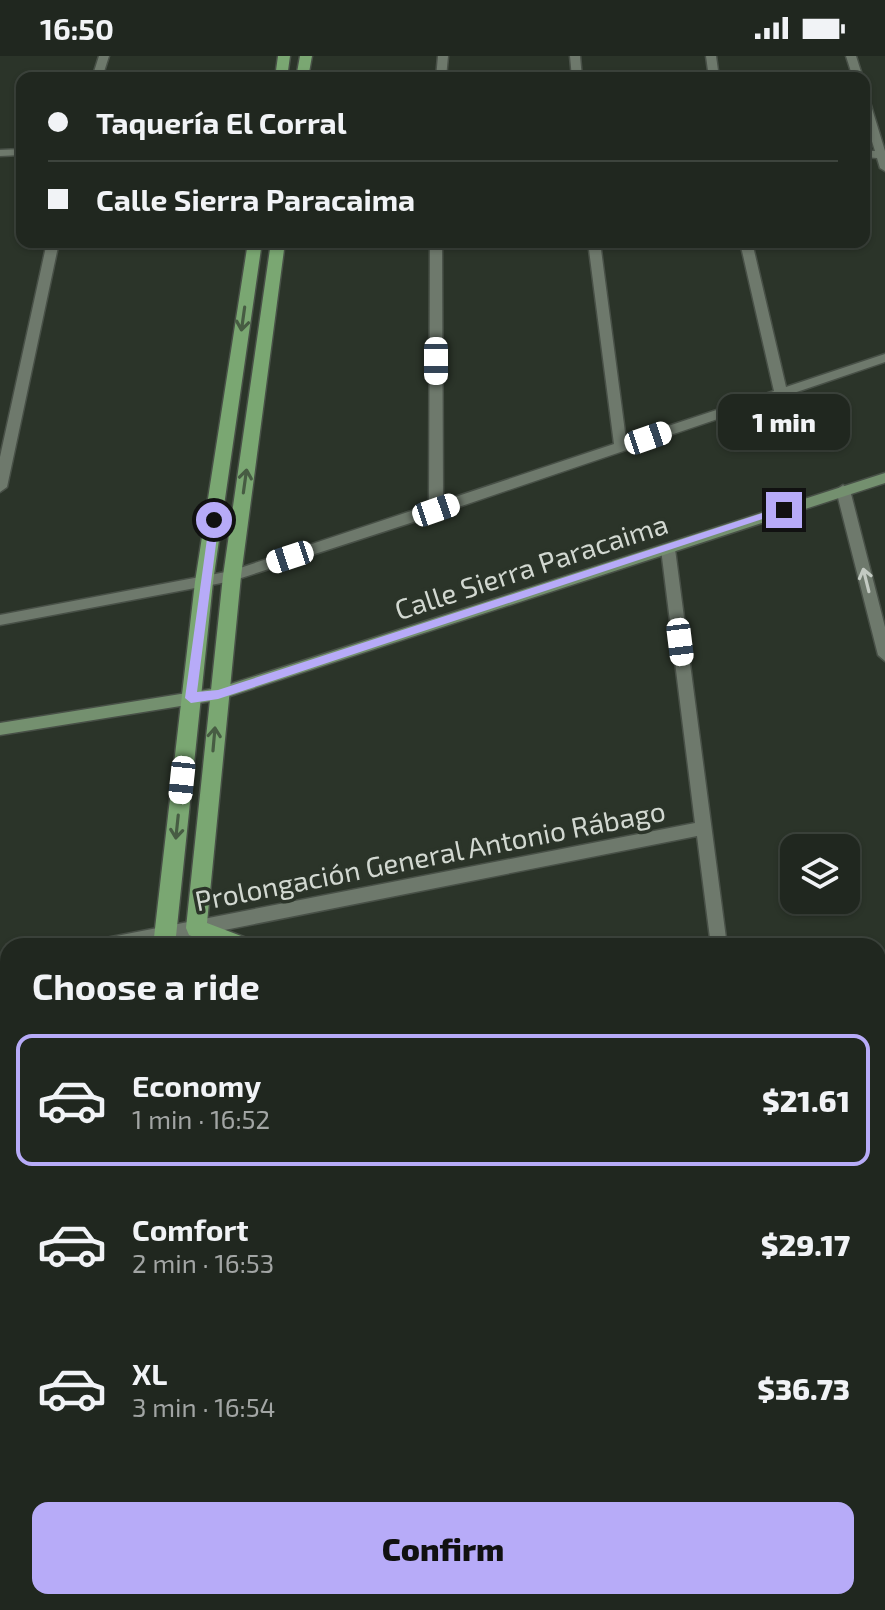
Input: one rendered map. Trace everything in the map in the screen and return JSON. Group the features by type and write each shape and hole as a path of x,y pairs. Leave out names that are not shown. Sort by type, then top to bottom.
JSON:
{"main road":[{"path":"165,938 204,582 254,248"},
{"path":"222,938 196,928 232,576 277,248"}],"street":[{"path":"870,119 885,168"},
{"path":"870,154 881,155"},
{"path":"0,487 52,248"},
{"path":"436,248 436,510"},
{"path":"595,248 621,447"},
{"path":"747,248 781,393"},
{"path":"0,620 232,576 885,358"},
{"name":"Calle Sierra Paracaima","path":"0,729 218,694 885,478"},
{"path":"843,490 885,655"},
{"path":"668,549 718,938"},
{"name":"Prolongación General Antonio Rábago","path":"170,938 196,928 703,828"}],"route":[{"path":"214,520 191,698 218,694 784,510"}]}
